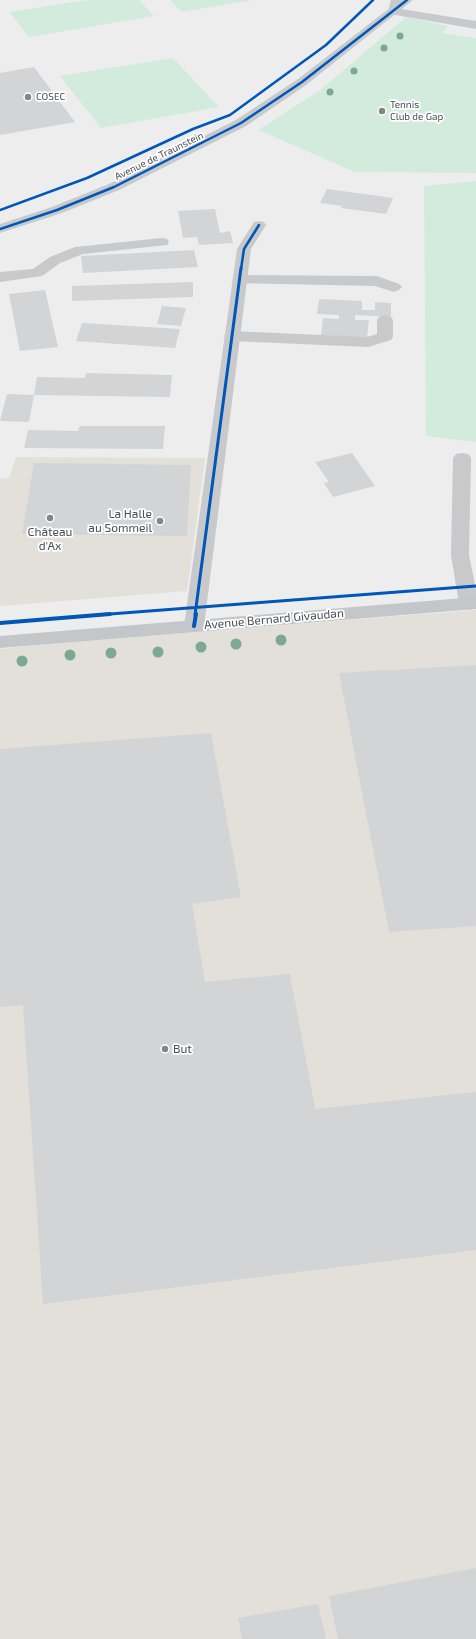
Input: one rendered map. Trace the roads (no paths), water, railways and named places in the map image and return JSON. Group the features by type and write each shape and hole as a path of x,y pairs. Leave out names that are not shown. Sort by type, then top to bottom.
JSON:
{"main road":[{"name":"Avenue Bernard Givaudan","path":"0,642 473,603"}],"street":[{"name":"Avenue de Traunstein","path":"0,229 57,210 114,187 185,153 241,123 274,102 340,54 394,4 407,0"},
{"path":"394,4 476,25"},
{"path":"194,626 244,249 259,225"},
{"path":"0,277 37,273 55,260 80,250 162,242"},
{"path":"240,280 378,281 394,286"},
{"path":"232,336 368,342 385,337 385,320"},
{"path":"462,458 460,555 473,603"}],"place":[{"name":"COSEC","path":"28,97"},
{"name":"Tennis Club de Gap","path":"382,111"},
{"name":"Château d'Ax","path":"50,518"},
{"name":"La Halle au Sommeil","path":"160,521"},
{"name":"But","path":"165,1049"}]}
